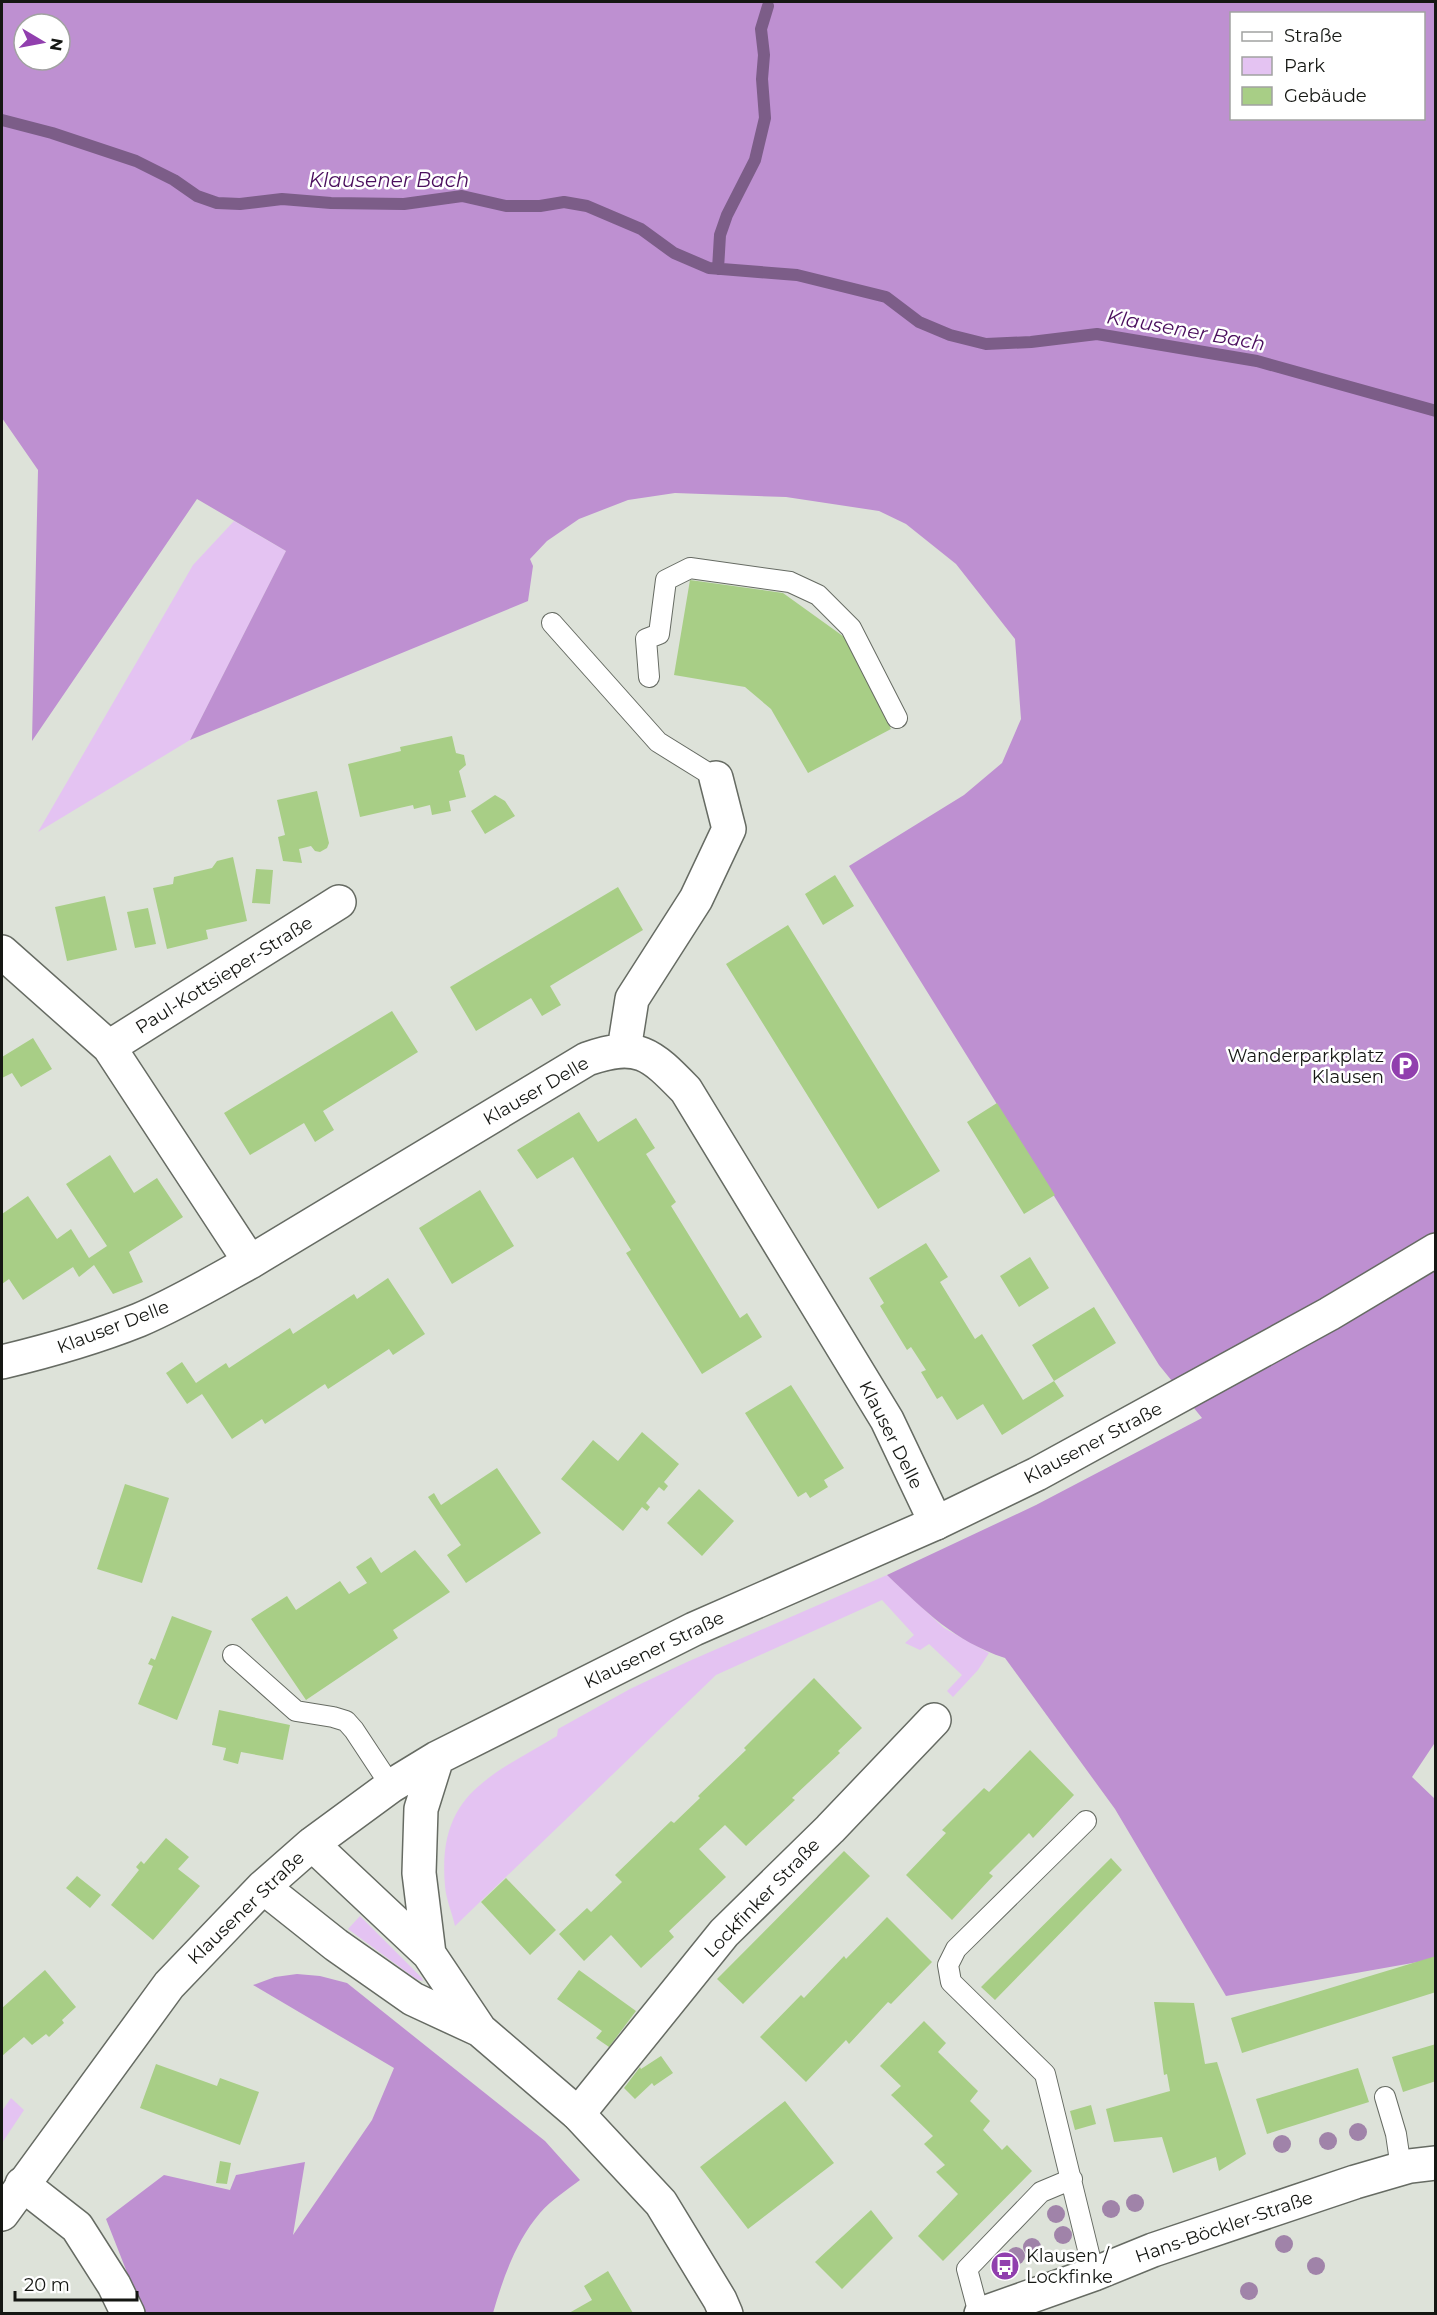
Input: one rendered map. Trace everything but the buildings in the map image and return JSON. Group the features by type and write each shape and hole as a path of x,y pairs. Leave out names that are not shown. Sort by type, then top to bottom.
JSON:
{"street":[{"path":"624,1050 632,999 696,899 729,830 716,778"},
{"name":"Paul-Kottsieper-Straße","path":"109,1047 339,902"},
{"path":"2,952 109,1047 250,1262"},
{"name":"Klauser Delle","path":"2,1362 55,1350 140,1319 193,1294 587,1059 624,1050 642,1053 664,1068 686,1090 887,1420 936,1523"},
{"name":"Klausener Straße","path":"2,2214 164,1990 262,1887 312,1844 392,1786 437,1758 694,1629 936,1523 1037,1474 1329,1314 1436,1250"},
{"name":"Lockfinker Straße","path":"578,2114 724,1933 830,1829 934,1720"},
{"path":"429,1954 419,1873 420,1830 421,1809 437,1758"},
{"path":"312,1844 429,1954 480,2030 578,2114 661,2203 726,2313"},
{"path":"262,1887 336,1945 413,2000 480,2030"},
{"name":"Hans-Böckler-Straße","path":"980,2313 1354,2182 1401,2168 1436,2163"},
{"path":"22,2184 77,2228 114,2285 128,2313"}],"lane":[{"path":"649,677 646,639 659,634 666,580 690,568 790,582 818,595 851,628 897,718"},
{"path":"552,623 657,742 716,778"},
{"path":"233,1655 296,1711 346,1721 392,1786"},
{"path":"1086,1821 956,1949 948,1965 951,1982 1045,2074 1094,2274"},
{"path":"1384,2097 1396,2134 1401,2168"},
{"path":"980,2313 967,2269 1041,2192 1072,2179"}],"green space":[{"path":"234,521 286,551 190,740 38,832 193,565"},
{"path":"887,1575 944,1628 989,1653 978,1670 953,1697 947,1691 962,1675 929,1644 920,1650 905,1643 914,1635 882,1600 716,1675 455,1926 445,1886 445,1855 450,1830 459,1809 490,1777 557,1736 558,1729 630,1689"},
{"path":"360,1916 423,1981 416,1979 348,1929"},
{"path":"11,2098 24,2110 2,2143 2,2111"}],"shaded area":[{"path":"2,2 1435,2 1436,1741 1412,1777 1435,1799 1435,1959 1226,1996 1115,1809 1005,1658 955,1634 928,1613 887,1575 1036,1505 1202,1418 1159,1365 849,866 964,795 1002,763 1021,719 1015,639 956,564 906,524 879,511 786,497 675,493 628,500 579,519 547,541 530,559 533,566 528,601 190,740 286,551 197,499 32,741 38,470 2,418"},
{"path":"297,1974 320,1976 347,1983 545,2141 580,2180 540,2213 524,2236 511,2260 493,2313 143,2313 106,2219 164,2175 230,2190 236,2175 305,2162 293,2235 372,2120 394,2068 253,1985 275,1977"}],"waterway":[{"path":"718,269 720,235 727,215 755,160 765,118 762,79 764,55 761,29 768,6"},
{"name":"Klausener Bach","path":"2,120 52,133 136,161 174,180 197,196 217,203 240,204 282,199 331,203 404,204 462,196 506,206 540,206 564,202 587,206 641,229 674,253 709,268 797,275 886,297 919,322 950,335 986,344 1031,342 1097,334 1257,361 1436,411"}],"place":[{"name":"Wanderparkplatz Klausen","path":"1405,1066"},
{"name":"Klausen / Lockfinke","path":"1005,2266"}]}
